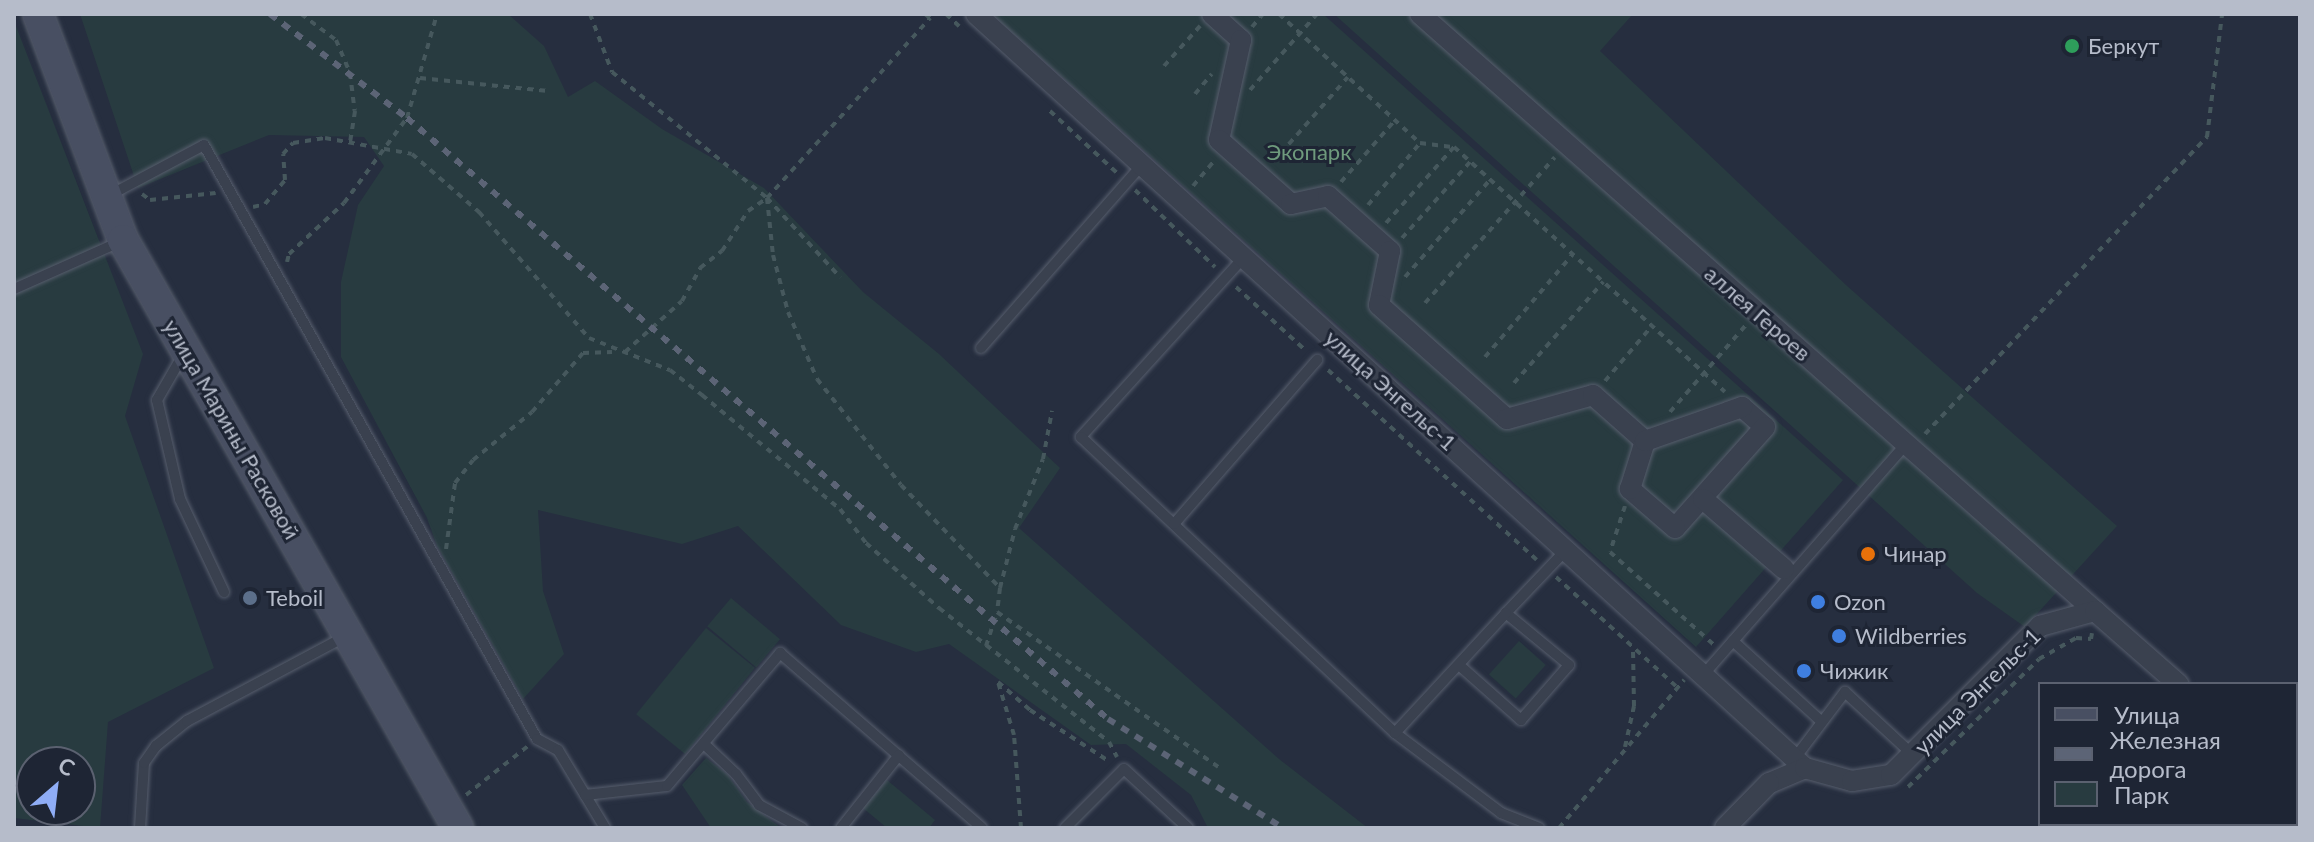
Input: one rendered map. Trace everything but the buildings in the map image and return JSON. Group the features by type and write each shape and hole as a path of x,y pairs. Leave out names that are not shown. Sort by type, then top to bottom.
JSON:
{"main road":[{"name":"улица Марины Расковой","path":"38,14 118,191 123,240 456,816"}],"street":[{"name":"улица Энгельс-1","path":"976,14 1567,549 1696,675 1800,763 1871,782 1891,775 2040,626 2095,611"},
{"name":"аллея Героев","path":"1420,14 1757,313 1913,441 2095,611"},
{"path":"1207,19 1241,40 1219,140 1291,204 1328,196 1390,251 1379,305 1507,419 1593,395 1645,441"},
{"path":"1742,407 1765,427 1675,528 1630,489 1645,441 1742,407"},
{"path":"1703,499 1784,569"},
{"path":"2095,611 2176,682"},
{"path":"1725,828 1769,783 1800,763"}],"lane":[{"path":"118,191 204,145 233,191 537,739 558,750 605,828"},
{"path":"981,348 1142,165"},
{"path":"14,289 123,240"},
{"path":"1244,257 1081,437 1395,733 1501,813 1539,828"},
{"path":"186,350 157,400 180,499 224,592"},
{"path":"1174,524 1317,360"},
{"path":"1696,675 1733,641 1913,441"},
{"path":"1395,733 1567,549"},
{"path":"1459,665 1521,720 1569,665 1506,613"},
{"path":"140,828 144,763 156,746 187,721 350,634"},
{"path":"1733,641 1821,721"},
{"path":"585,795 667,786 780,653 982,828"},
{"path":"1800,763 1821,721 1845,692 1913,755"},
{"path":"704,744 736,774 759,805 802,828"},
{"path":"841,828 899,755"},
{"path":"1065,828 1124,769 1188,828"}],"path":[{"path":"301,14 336,40 350,73 355,111 350,143"},
{"path":"282,280 289,254 326,222 407,118 437,14"},
{"path":"590,14 612,72 767,198 840,277"},
{"path":"625,352 682,301 700,268 722,251 748,211 767,198 930,18 925,14"},
{"path":"1279,14 1420,143 1454,147 1742,407"},
{"path":"1223,120 1317,14"},
{"path":"1913,441 2207,137 2222,14"},
{"path":"1164,66 1207,19"},
{"path":"1272,163 1348,77"},
{"path":"420,78 548,91"},
{"path":"1328,196 1395,120"},
{"path":"243,210 265,204 285,180 283,154 293,143 325,138 412,154 457,190 589,338 615,352"},
{"path":"1355,219 1420,143"},
{"path":"1425,303 1567,143"},
{"path":"1166,218 1227,147"},
{"path":"1374,236 1454,147"},
{"path":"1390,251 1470,162"},
{"path":"1401,281 1490,180"},
{"path":"118,191 150,200 233,191"},
{"path":"767,198 773,255 788,312 817,379 901,485 1000,588"},
{"path":"1485,357 1573,254"},
{"path":"1514,383 1603,282"},
{"path":"1645,441 1757,313"},
{"path":"1593,395 1652,326"},
{"path":"443,569 455,483 473,460 532,412 583,353 625,352 670,370 840,509 866,543 986,646 1109,742 1124,769"},
{"path":"986,646 997,612 1015,529 1043,459 1052,411"},
{"path":"1630,489 1610,552 1716,646"},
{"path":"997,612 1218,767"},
{"path":"1625,748 1634,706 1633,647"},
{"path":"1559,828 1625,748 1696,675"},
{"path":"1021,828 1014,735 998,682 1077,744 1124,769"},
{"path":"456,816 537,739"}],"green space":[{"path":"80,14 508,14 544,46 568,97 595,81 662,129 764,188 863,292 939,354 1060,468 1019,528 1279,759 1368,828 1208,828 1191,795 1126,744 1091,745 949,644 916,652 841,625 738,526 682,544 538,510 543,591 564,654 523,699 437,546 427,518 341,357 341,282 358,205 384,166 364,137 269,135 138,188"},
{"name":"Экопарк","path":"992,14 1323,14 1843,480 1696,647"},
{"path":"1334,14 1633,14 1600,51 1846,285 2117,526 2025,627 1977,593"},
{"path":"14,21 143,354 125,416 214,668 108,722 100,828 83,826 96,826 96,746 16,746 16,818"},
{"path":"731,598 780,639 756,667 707,626"},
{"path":"706,628 755,668 685,754 636,714"},
{"path":"1519,641 1546,665 1516,699 1489,674"},
{"path":"706,758 727,774 747,802 781,828 711,828 682,785"},
{"path":"887,780 935,820 929,828 887,828 863,808"}],"railway":[{"path":"270,14 407,118 1108,719 1283,828"}],"place":[{"name":"Беркут","path":"2072,46"},
{"name":"Чинар","path":"1868,554"},
{"name":"Teboil","path":"250,598"},
{"name":"Ozon","path":"1818,602"},
{"name":"Wildberries","path":"1839,636"},
{"name":"Чижик","path":"1804,671"}]}
